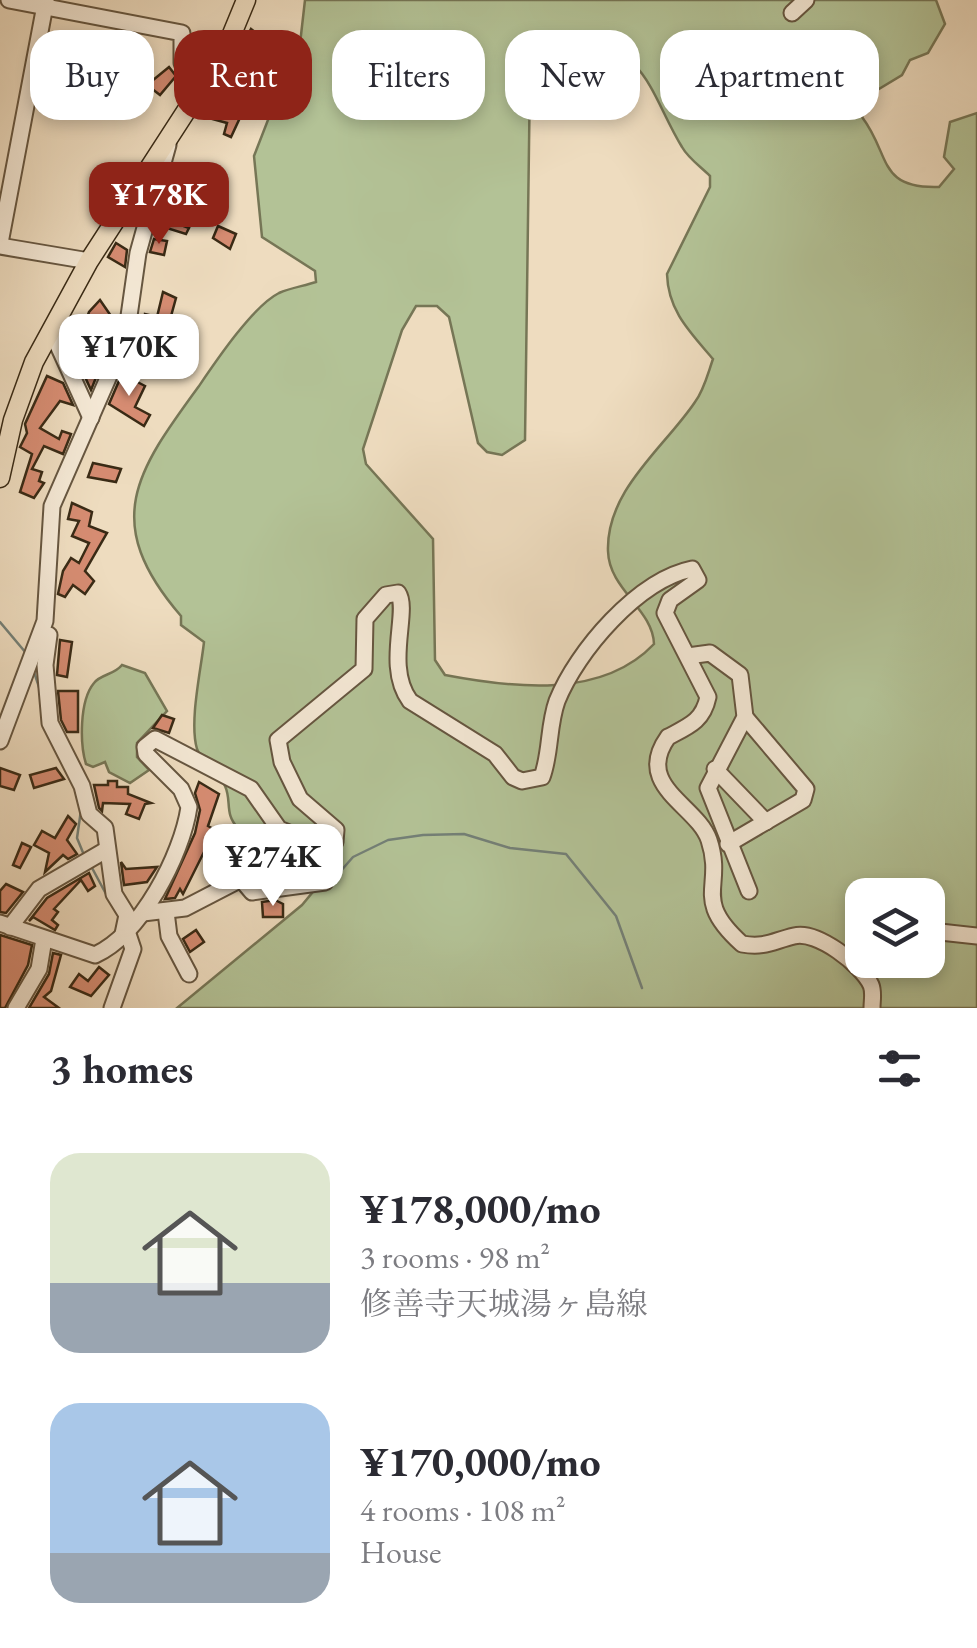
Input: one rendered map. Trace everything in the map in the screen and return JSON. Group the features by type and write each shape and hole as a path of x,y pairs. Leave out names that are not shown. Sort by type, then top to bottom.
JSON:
{"main road":[{"path":"234,30 246,0"},
{"path":"0,478 23,386 51,330 88,261 180,120"}],"street":[{"path":"9,0 46,3 174,31"},
{"path":"792,13 806,0"},
{"path":"46,3 0,244 88,261"},
{"path":"0,741 45,616 52,506 126,338 138,253 173,129"},
{"path":"51,330 90,418"},
{"path":"45,616 49,632 46,666 50,724 82,786 89,814 105,828 94,856 39,889 5,925 95,955 132,921 180,839 189,807 181,790 146,754 151,740 164,740 194,762 251,789 279,829 316,844 334,842 336,830 300,798 282,762 278,740 364,668 365,619 386,594 398,593 404,605 396,636 403,692 422,712 495,754 522,781 542,777 556,704 580,662 634,596 692,569 698,580 670,600 665,613 703,681 708,698 704,712 694,724 668,736 659,762 666,794 704,827 711,846 713,910 742,944 777,945 796,934 817,938 862,971 873,988 872,1008"},
{"path":"688,656 710,653 740,675 744,717 715,770 710,800 749,891"},
{"path":"728,844 802,800 806,788 744,717"},
{"path":"715,770 766,822"},
{"path":"94,856 132,921 133,949 112,1008"},
{"path":"132,921 166,916 234,881 248,886 325,882"},
{"path":"166,916 169,936 188,974"},
{"path":"945,933 977,936"},
{"path":"19,1000 39,969 44,940"},
{"path":"19,1000 40,1000"}],"green space":[{"path":"305,0 936,0 945,24 928,53 910,60 902,75 879,89 879,30 660,30 660,105 640,72 640,30 505,30 505,120 529,120 525,440 502,455 487,452 478,443 449,317 437,306 416,306 402,330 363,449 366,464 433,539 435,660 445,675 499,683 556,685 609,674 633,662 654,644 652,632 610,565 610,529 627,489 698,397 713,359 676,310 667,274 710,187 710,176 691,159 668,120 864,120 895,176 919,186 939,187 954,169 944,157 950,122 977,113 977,1008 177,1008 302,905 322,881 308,854 250,836 234,823 225,786 199,754 195,738 204,642 181,625 181,616 156,583 141,553 134,525 136,498 144,472 158,445 225,349 269,300 283,291 316,282 315,271 262,237 254,156 268,120 312,120 312,30 302,30"},
{"path":"122,665 145,673 167,711 137,743 137,757 149,770 130,783 109,772 105,762 93,767 86,764 83,746 83,712 89,691 97,680"}],"building":[{"path":"169,67 174,73 160,95 154,90 154,79"},
{"path":"216,120 239,120 231,137 224,134 227,123"},
{"path":"188,174 198,177 190,206 164,202 171,177 185,182"},
{"path":"163,206 169,207 165,219 189,228 186,234 157,225"},
{"path":"218,226 236,234 230,249 213,238"},
{"path":"154,239 167,241 164,255 150,252"},
{"path":"116,243 127,250 125,267 108,257"},
{"path":"163,292 176,298 165,338 177,338 173,375 147,363 152,351 141,347 145,314 157,317"},
{"path":"100,300 111,316 100,329 114,336 109,347 97,341 89,353 76,349 89,312"},
{"path":"88,362 99,370 91,390 81,368"},
{"path":"122,374 145,386 135,407 150,415 144,426 109,404"},
{"path":"47,376 63,383 73,405 60,401 40,428 59,439 62,431 71,434 63,454 44,446 32,469 42,472 39,481 44,483 34,498 20,492 32,454 20,447 27,433 25,424"},
{"path":"93,463 121,469 116,482 88,477"},
{"path":"72,503 92,512 89,526 107,533 85,571 94,581 85,594 73,585 65,597 58,594 63,571 71,558 79,563 89,543 72,536 79,521 68,519"},
{"path":"60,640 72,642 67,677 57,675"},
{"path":"58,691 78,691 78,732 67,732 61,720"},
{"path":"162,715 174,719 169,733 153,728"},
{"path":"0,768 20,775 14,790 0,786"},
{"path":"56,768 64,779 34,788 30,775"},
{"path":"108,781 117,781 117,787 128,787 128,794 151,803 145,804 139,819 126,814 130,804 103,803 102,811 99,808 94,785 108,785"},
{"path":"199,782 219,794 208,826 215,830 183,894 180,889 175,898 165,899 195,833 200,810 195,793"},
{"path":"68,816 76,824 67,840 77,854 68,859 63,855 45,872 49,853 34,845 42,831 55,838"},
{"path":"225,838 238,839 241,861 224,860"},
{"path":"22,843 31,847 20,868 13,865"},
{"path":"290,850 291,857 303,856 304,870 282,876 277,851"},
{"path":"121,862 126,869 157,867 147,882 124,885"},
{"path":"89,873 95,886 88,891 81,880 54,909 58,912 52,920 58,925 55,930 33,917 29,921 47,898"},
{"path":"6,884 23,892 6,913 0,912 0,891"},
{"path":"275,900 283,904 283,917 263,917 262,902"},
{"path":"196,930 204,942 190,952 183,939"},
{"path":"0,935 32,945 28,965 5,1008 0,1008"},
{"path":"53,953 61,955 51,991 44,997 59,1008 29,1008 49,974"},
{"path":"99,967 109,975 91,996 70,987 79,974 88,981"}],"waterway":[{"path":"0,622 26,653"},
{"path":"33,669 40,690"},
{"path":"81,810 77,838 84,855"},
{"path":"325,876 339,873 353,857 388,840 423,835 464,834 510,848 566,854 616,916 642,988"},
{"path":"91,866 106,894"}]}
